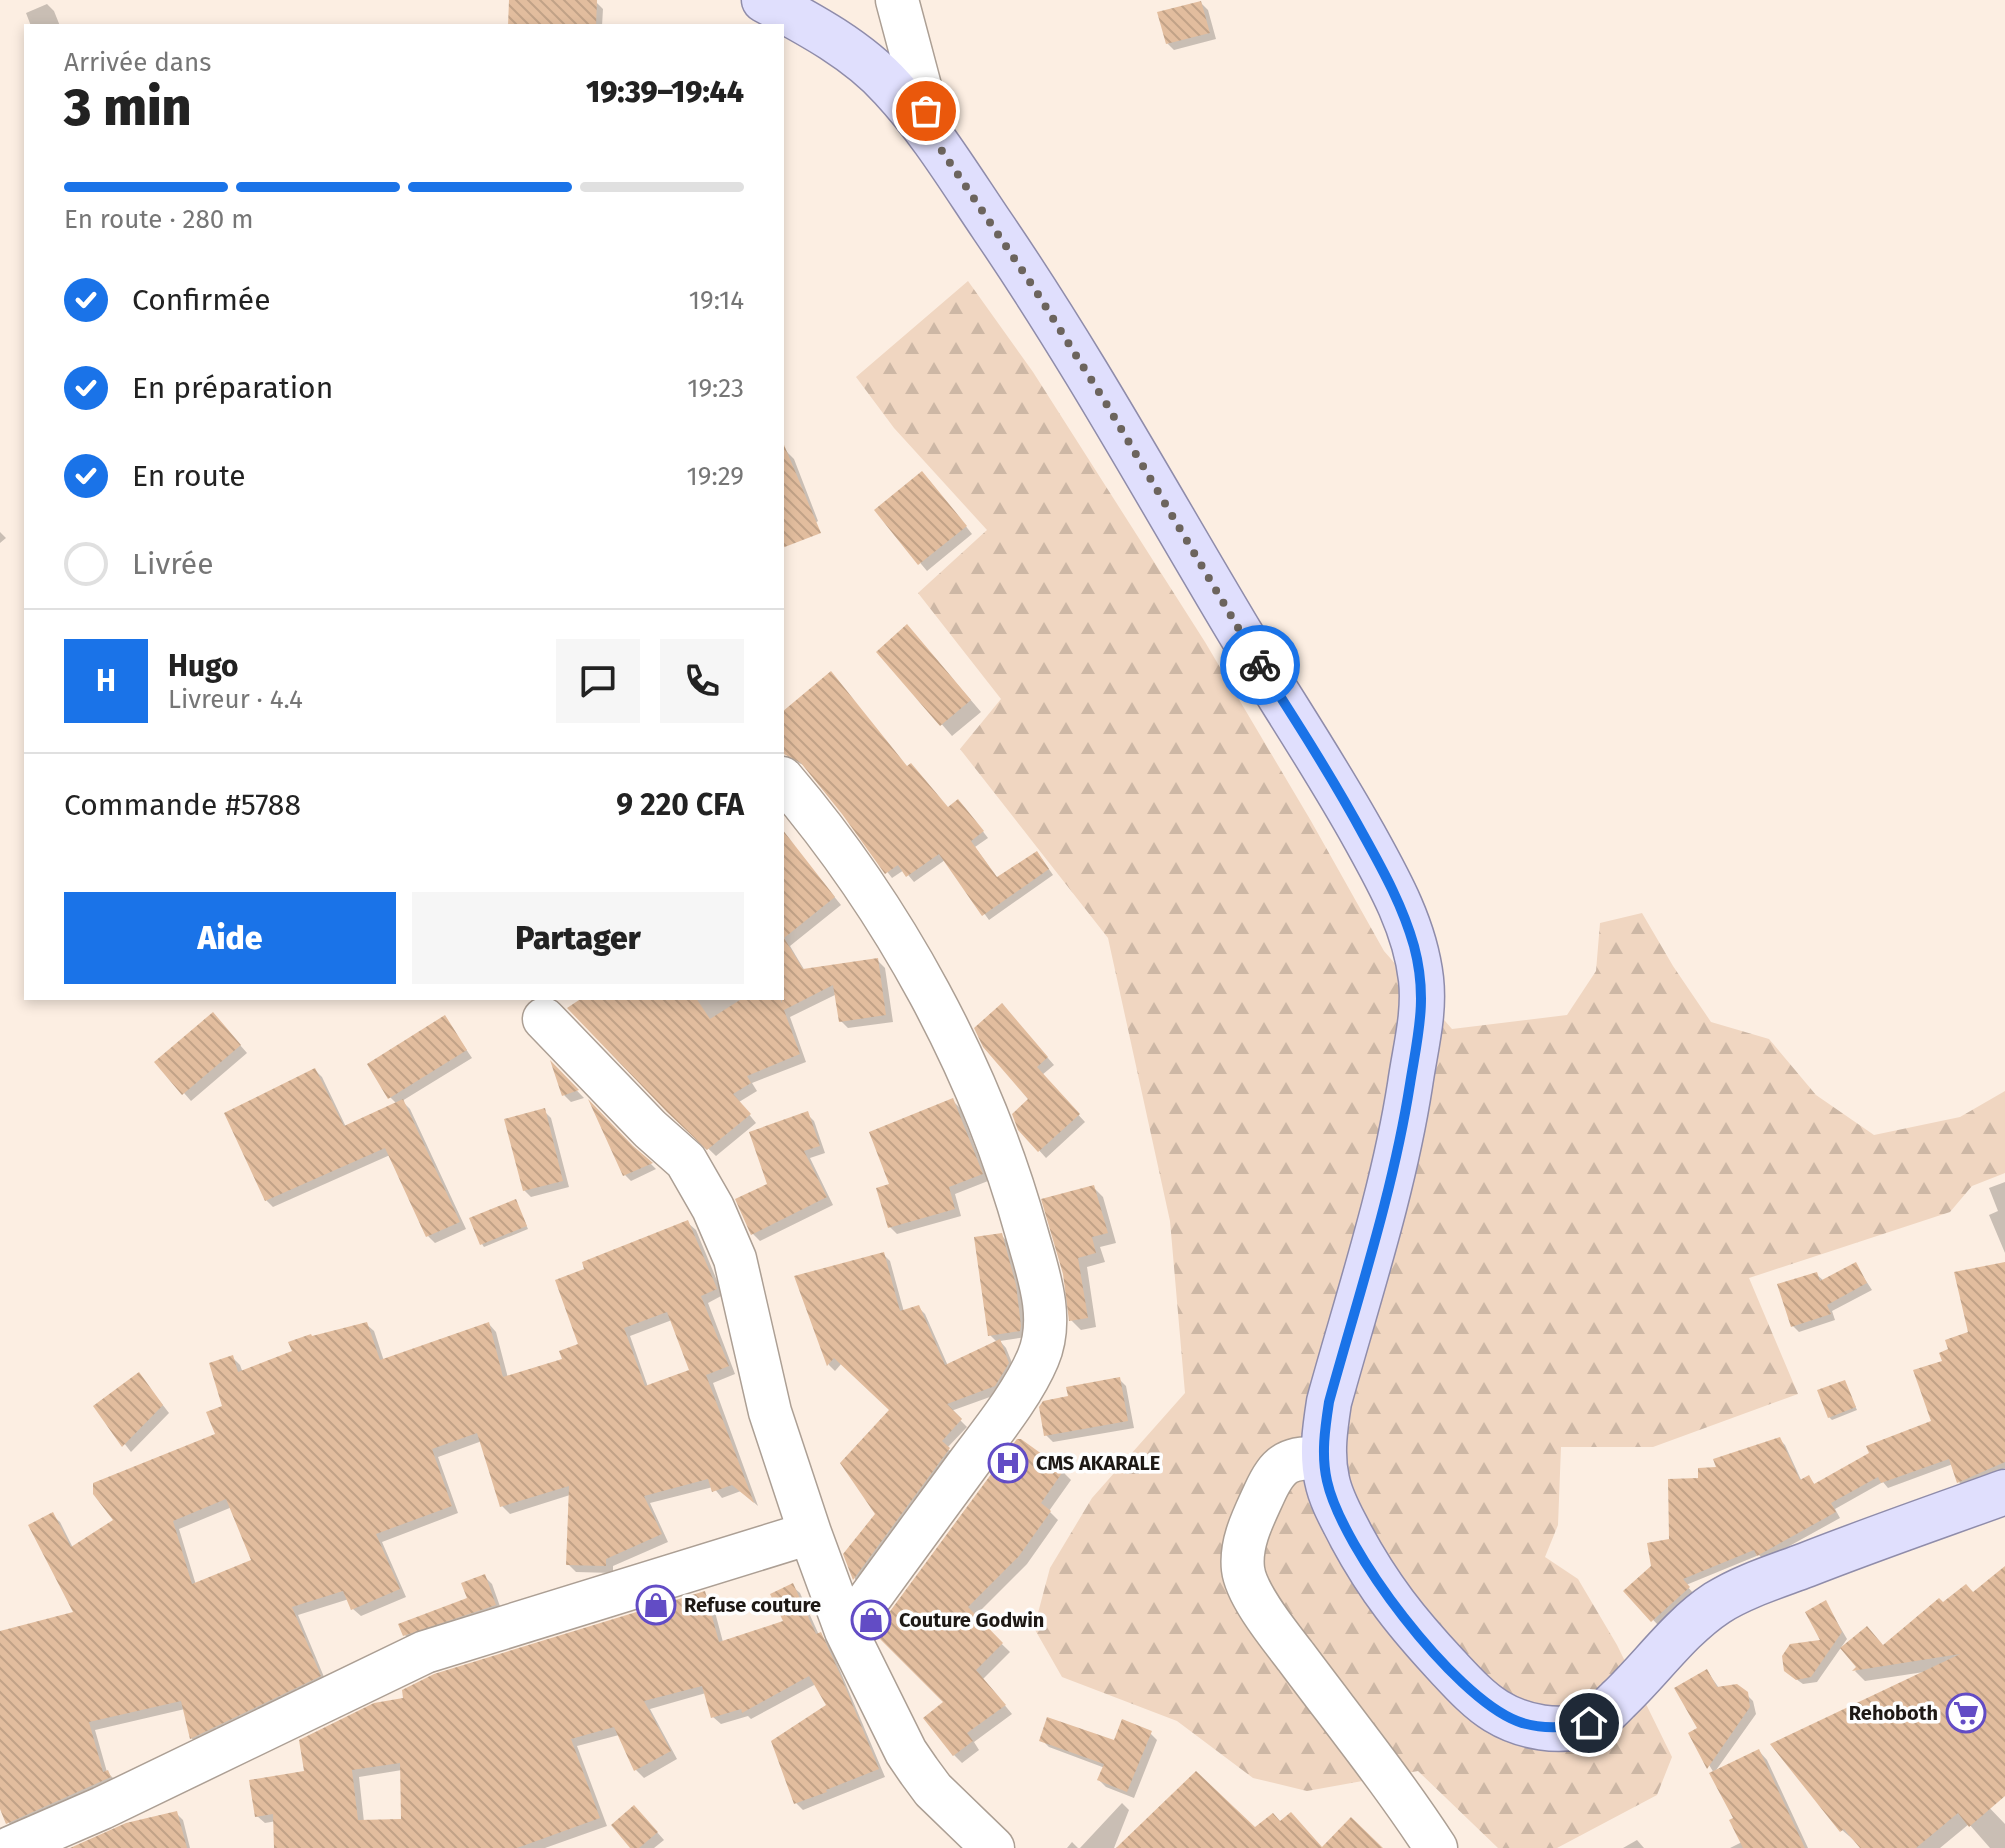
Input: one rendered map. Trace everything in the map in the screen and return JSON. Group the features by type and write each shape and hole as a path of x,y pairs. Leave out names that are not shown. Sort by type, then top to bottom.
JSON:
{"main road":[{"path":"764,0 811,25 855,56 890,86 934,139 1059,327 1238,628 1344,798 1389,881 1415,949 1421,979 1422,1017 1405,1119 1384,1208 1329,1402 1324,1429 1324,1458 1327,1482 1338,1512 1391,1604 1459,1679 1494,1710 1519,1722 1543,1727 1574,1726 1589,1723 1604,1714 1692,1624 1730,1596 2005,1492"}],"street":[{"path":"897,0 934,139"},
{"path":"784,780 822,824 864,883 902,945 947,1030 1008,1166 1042,1289 1045,1313 1041,1349 1025,1380 995,1427 846,1631"},
{"path":"544,1019 650,1129 686,1161 713,1208 735,1259 770,1412 846,1631 906,1752 933,1790 993,1848"},
{"path":"1324,1458 1298,1457 1284,1463 1272,1476 1244,1546 1243,1572 1281,1636 1436,1848"},
{"path":"10,1848 102,1808 425,1652 810,1533"}],"green space":[{"path":"968,281 1033,372 1205,642 1384,951 1452,1029 1567,1015 1596,971 1600,923 1642,913 1711,1022 1769,1039 1816,1095 1874,1135 1960,1117 2005,1091 2005,1173 1972,1186 1950,1212 1749,1278 1798,1394 1653,1447 1561,1447 1558,1525 1545,1557 1578,1579 1617,1645 1672,1757 1657,1795 1557,1848 1498,1848 1418,1771 1307,1791 1253,1778 1177,1721 1062,1677 1034,1628 1050,1568 1092,1498 1185,1393 1170,1221 1108,938 960,749 1001,699 918,593 987,530 894,428 856,377"}],"building":[{"path":"509,0 597,0 596,24 508,24"},
{"path":"1201,1 1210,33 1166,44 1157,12"},
{"path":"784,445 821,533 784,547"},
{"path":"922,471 967,526 918,565 874,510"},
{"path":"907,624 971,700 940,726 876,652"},
{"path":"831,671 907,766 911,763 948,807 958,799 984,831 971,841 997,877 1037,851 1049,869 982,916 939,854 906,877 898,865 885,874 801,763 784,754 784,710"},
{"path":"784,832 835,897 784,938"},
{"path":"784,938 803,969 878,958 886,1015 839,1022 833,985 784,1010 800,1054 747,1076 751,1083 733,1094 751,1114 707,1150 567,1008 579,1000 697,1000 710,1019 740,1000 781,1000 782,1003"},
{"path":"1002,1003 1048,1057 1037,1067 1080,1114 1038,1152 1018,1130 1012,1114 1028,1099 983,1047 974,1028"},
{"path":"213,1012 241,1045 182,1095 154,1062"},
{"path":"445,1015 467,1050 388,1099 367,1064"},
{"path":"550,1060 579,1090 562,1096"},
{"path":"315,1068 344,1126 403,1099 460,1222 426,1237 385,1148 265,1201 224,1113"},
{"path":"953,1098 983,1174 949,1187 955,1209 888,1228 876,1188 889,1184 869,1132"},
{"path":"588,1099 633,1146 653,1163 623,1176"},
{"path":"545,1108 563,1181 523,1191 504,1119"},
{"path":"808,1111 820,1146 804,1151 827,1197 751,1235 735,1199 767,1184 749,1132"},
{"path":"1094,1185 1108,1233 1092,1237 1096,1253 1078,1258 1088,1318 1069,1321 1063,1274 1041,1199"},
{"path":"516,1199 527,1226 480,1245 469,1218"},
{"path":"688,1220 717,1289 701,1296 729,1366 706,1375 754,1503 732,1485 712,1492 708,1479 644,1496 662,1534 606,1559 606,1566 566,1565 569,1486 500,1507 477,1433 432,1449 452,1506 376,1534 400,1589 351,1610 343,1591 292,1607 321,1676 190,1739 181,1701 89,1722 103,1772 108,1770 111,1777 6,1824 0,1809 0,1631 73,1612 28,1525 53,1512 71,1547 113,1520 93,1494 93,1483 215,1434 206,1412 222,1406 209,1363 233,1355 238,1372 292,1351 288,1342 367,1322 380,1360 489,1322 503,1377 562,1359 559,1351 578,1344 555,1280 584,1269 582,1262","holes":["667,1312 689,1370 645,1386 624,1328","226,1499 251,1560 192,1584 173,1521"]},
{"path":"1002,1233 1016,1285 1021,1326 1020,1331 988,1336 974,1237"},
{"path":"884,1252 900,1311 919,1305 945,1365 1000,1339 1009,1363 995,1386 947,1404 962,1419 942,1441 950,1448 853,1580 843,1554 875,1514 840,1463 889,1410 834,1358 827,1366 794,1276"},
{"path":"1856,1262 1867,1283 1827,1305 1831,1314 1791,1327 1777,1284 1817,1272 1820,1281"},
{"path":"2005,1262 2005,1462 1957,1483 1949,1459 1881,1483 1878,1477 1831,1503 1836,1512 1757,1556 1754,1550 1683,1579 1690,1587 1651,1622 1623,1591 1651,1566 1647,1543 1669,1539 1668,1479 1698,1478 1698,1468 1716,1467 1713,1459 1780,1437 1800,1480 1809,1475 1814,1484 1869,1453 1866,1446 1931,1421 1913,1370 1942,1361 1939,1353 1948,1349 1945,1340 1968,1332 1954,1272"},
{"path":"139,1372 163,1405 122,1447 93,1406"},
{"path":"1120,1377 1128,1421 1044,1436 1039,1407 1043,1401 1068,1396 1066,1387"},
{"path":"1845,1380 1856,1407 1828,1418 1817,1390"},
{"path":"1017,1439 1064,1470 1041,1503 1051,1511 1019,1556 968,1607 1003,1643 976,1670 1006,1705 967,1733 973,1741 953,1756 923,1718 943,1702 874,1633"},
{"path":"2005,1566 2005,1796 1969,1827 1958,1813 1916,1848 1860,1848 1844,1829 1840,1832 1770,1744 1960,1654 1852,1671 1856,1667 1840,1648 1867,1626 1883,1645 1939,1598 1943,1602 1966,1584 1973,1592"},
{"path":"485,1574 496,1605 403,1636 398,1624 467,1598 461,1583"},
{"path":"793,1583 816,1634 821,1632 879,1769 794,1804 771,1741 826,1705 809,1676 742,1713 741,1709 711,1718 702,1686 644,1701 671,1751 634,1771 614,1727 571,1739 600,1818 517,1848 274,1848 273,1814 255,1817 249,1780 304,1771 299,1740 374,1703 403,1698 402,1690 434,1674 705,1591 719,1642 783,1621 770,1594","holes":["400,1763 401,1819 358,1820 352,1770"]},
{"path":"1826,1600 1842,1632 1811,1677 1796,1680 1784,1671 1782,1656 1790,1644 1820,1640 1805,1612"},
{"path":"1707,1669 1717,1687 1737,1684 1748,1692 1750,1707 1707,1769 1688,1733 1697,1728 1674,1688"},
{"path":"1047,1717 1114,1740 1122,1719 1152,1731 1127,1792 1097,1780 1104,1764 1039,1741"},
{"path":"1759,1749 1805,1848 1743,1848 1729,1820 1733,1818 1709,1773"},
{"path":"1196,1771 1255,1827 1273,1813 1280,1821 1291,1812 1322,1847 1351,1817 1383,1848 1116,1848"},
{"path":"634,1805 658,1832 639,1848 630,1848 611,1825"},
{"path":"177,1811 187,1848 70,1848 126,1823"}],"way so far":[{"path":"926,111 934,139 1034,288 1107,405 1260,665"}],"place":[{"name":"CMS AKARALE","path":"1008,1463"},
{"name":"Refuse couture","path":"656,1605"},
{"name":"Couture Godwin","path":"871,1620"},
{"name":"Rehoboth","path":"1966,1713"}],"route":[{"path":"1260,665 1344,798 1389,881 1407,921 1421,979 1422,1017 1405,1119 1384,1208 1329,1402 1324,1429 1327,1482 1338,1512 1391,1604 1476,1695 1494,1710 1519,1722 1563,1728 1589,1723"}]}
